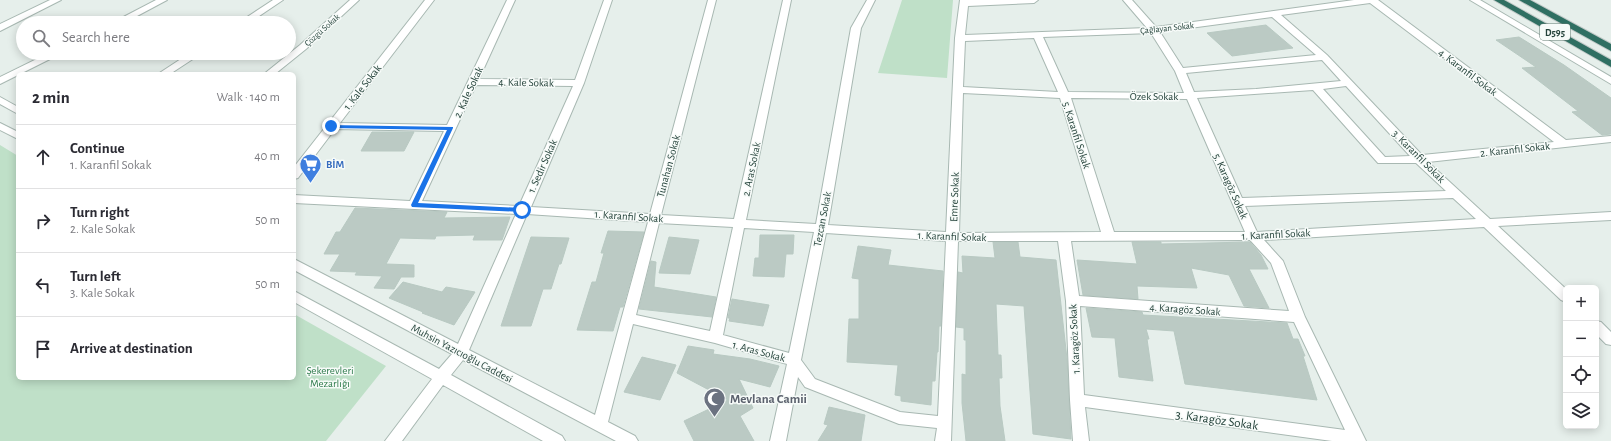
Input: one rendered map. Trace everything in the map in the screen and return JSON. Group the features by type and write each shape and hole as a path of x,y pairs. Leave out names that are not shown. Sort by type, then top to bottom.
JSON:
{"highway":[{"name":"D595","path":"1498,0 1611,64"},
{"name":"D595","path":"1523,0 1611,48"}],"street":[{"path":"24,16 57,0"},
{"path":"131,16 163,0"},
{"path":"254,16 279,0"},
{"name":"Çözgü Sokak","path":"296,53 355,0"},
{"name":"1. Kale Sokak","path":"296,172 430,0"},
{"name":"2. Kale Sokak","path":"414,205 511,0"},
{"name":"1. Sedir Sokak","path":"393,441 461,352 579,83 608,0"},
{"name":"Tunahan Sokak","path":"600,425 712,0"},
{"name":"2. Aras Sokak","path":"715,338 787,0"},
{"name":"Tezcan Sokak","path":"778,441 821,229 856,28 870,0"},
{"path":"963,2 1034,0"},
{"name":"5. Karagöz Sokak","path":"1127,0 1154,30 1180,71 1253,236 1277,261 1298,317 1357,440"},
{"name":"Çağlayan Sokak","path":"960,38 1038,36 1154,30 1373,0"},
{"name":"4. Karanfil Sokak","path":"1373,0 1564,144"},
{"path":"1474,0 1611,81"},
{"name":"Emre Sokak","path":"944,441 960,38 963,2"},
{"name":"3. Karanfil Sokak","path":"1274,14 1324,57 1419,158 1563,294"},
{"path":"0,28 16,20"},
{"name":"5. Karanfil Sokak","path":"1038,36 1065,96 1110,237"},
{"path":"1180,71 1324,57"},
{"path":"18,72 43,60"},
{"path":"166,72 186,60"},
{"name":"Çözgü Sokak","path":"272,72 287,60"},
{"path":"0,81 16,73"},
{"name":"4. Kale Sokak","path":"473,82 579,83"},
{"name":"Özek Sokak","path":"958,90 1065,96 1192,96 1349,83"},
{"name":"2. Karanfil Sokak","path":"1315,86 1382,161 1611,139"},
{"path":"0,100 16,110"},
{"path":"0,126 16,135"},
{"path":"331,126 451,128"},
{"path":"1238,202 1457,194"},
{"name":"1. Karanfil Sokak","path":"296,199 522,210 953,237 1064,238 1253,236 1611,216"},
{"name":"1. Karagöz Sokak","path":"1064,238 1073,301 1077,400 1081,441"},
{"name":"Muhsin Yazıcıoğlu Caddesi","path":"296,265 630,441"},
{"path":"296,297 441,377 535,436 557,441"},
{"name":"4. Karagöz Sokak","path":"1073,301 1298,317"},
{"name":"1. Aras Sokak","path":"628,318 715,338 794,360 810,383 899,418 945,423"},
{"path":"1599,329 1611,340"},
{"name":"3. Karagöz Sokak","path":"1077,400 1357,440"}],"green space":[{"path":"902,0 953,0 947,78 878,73"},
{"name":"Şekerevleri Mezarlığı","path":"0,145 16,155 16,380 296,380 296,315 386,366 326,441 0,441"}],"building":[{"path":"1266,25 1293,48 1232,56 1207,33"},
{"path":"1519,37 1564,65 1611,98 1611,134 1602,135 1572,112 1578,111 1522,68 1536,67 1496,40"},
{"path":"372,132 414,132 404,151 361,151"},
{"path":"355,208 447,212 444,218 510,217 502,240 473,240 475,235 436,236 435,239 400,238 386,264 414,265 414,277 401,277 394,289 374,288 382,276 355,275 357,272 330,271 340,254 324,254 336,232 340,232"},
{"path":"608,231 644,232 623,307 620,307 613,331 577,330 592,282 596,282 604,253 601,253"},
{"path":"760,235 794,235 793,254 786,254 784,277 753,276 755,258 759,258"},
{"path":"531,237 569,238 551,289 543,289 531,326 501,326"},
{"path":"669,237 699,240 690,274 659,273"},
{"path":"993,242 1018,242 1020,257 1056,260 1067,359 1071,439 1033,434 1024,306 996,304 998,355 1001,355 1002,378 999,378 1000,406 1005,441 966,441 962,403 962,374 966,375 966,340 964,340 964,328 956,327 958,272 963,273 962,256 995,258"},
{"path":"1132,242 1161,242 1161,244 1250,242 1261,255 1268,269 1249,269 1269,308 1244,306 1229,275 1191,268 1197,288 1137,286 1138,299 1083,295 1077,260 1137,264"},
{"path":"858,246 891,250 888,265 943,271 941,326 939,326 935,381 932,381 931,405 901,401 901,396 895,395 898,365 847,362 849,319 859,319 859,279 852,278"},
{"path":"651,261 656,262 654,287 716,297 712,317 639,309"},
{"path":"403,282 442,292 446,287 475,292 454,325 389,298"},
{"path":"732,299 769,305 763,326 729,321 730,318 728,318"},
{"path":"1086,308 1142,312 1143,315 1287,323 1293,339 1298,339 1305,356 1303,356 1317,400 1185,384 1174,331 1146,329 1149,339 1147,339 1153,381 1119,377 1115,338 1092,337"},
{"path":"688,346 714,350 713,354 750,359 779,366 770,387 739,379 753,408 740,416 754,441 694,441 684,421 728,400 677,373"},
{"path":"642,357 676,365 660,400 624,392"},
{"path":"829,407 865,415 861,441 818,441 828,425 824,424"}],"place":[{"name":"BİM","path":"311,184"},
{"name":"Mevlana Camii","path":"715,418"}],"route":[{"path":"331,126 451,128 414,205 522,210"}]}
